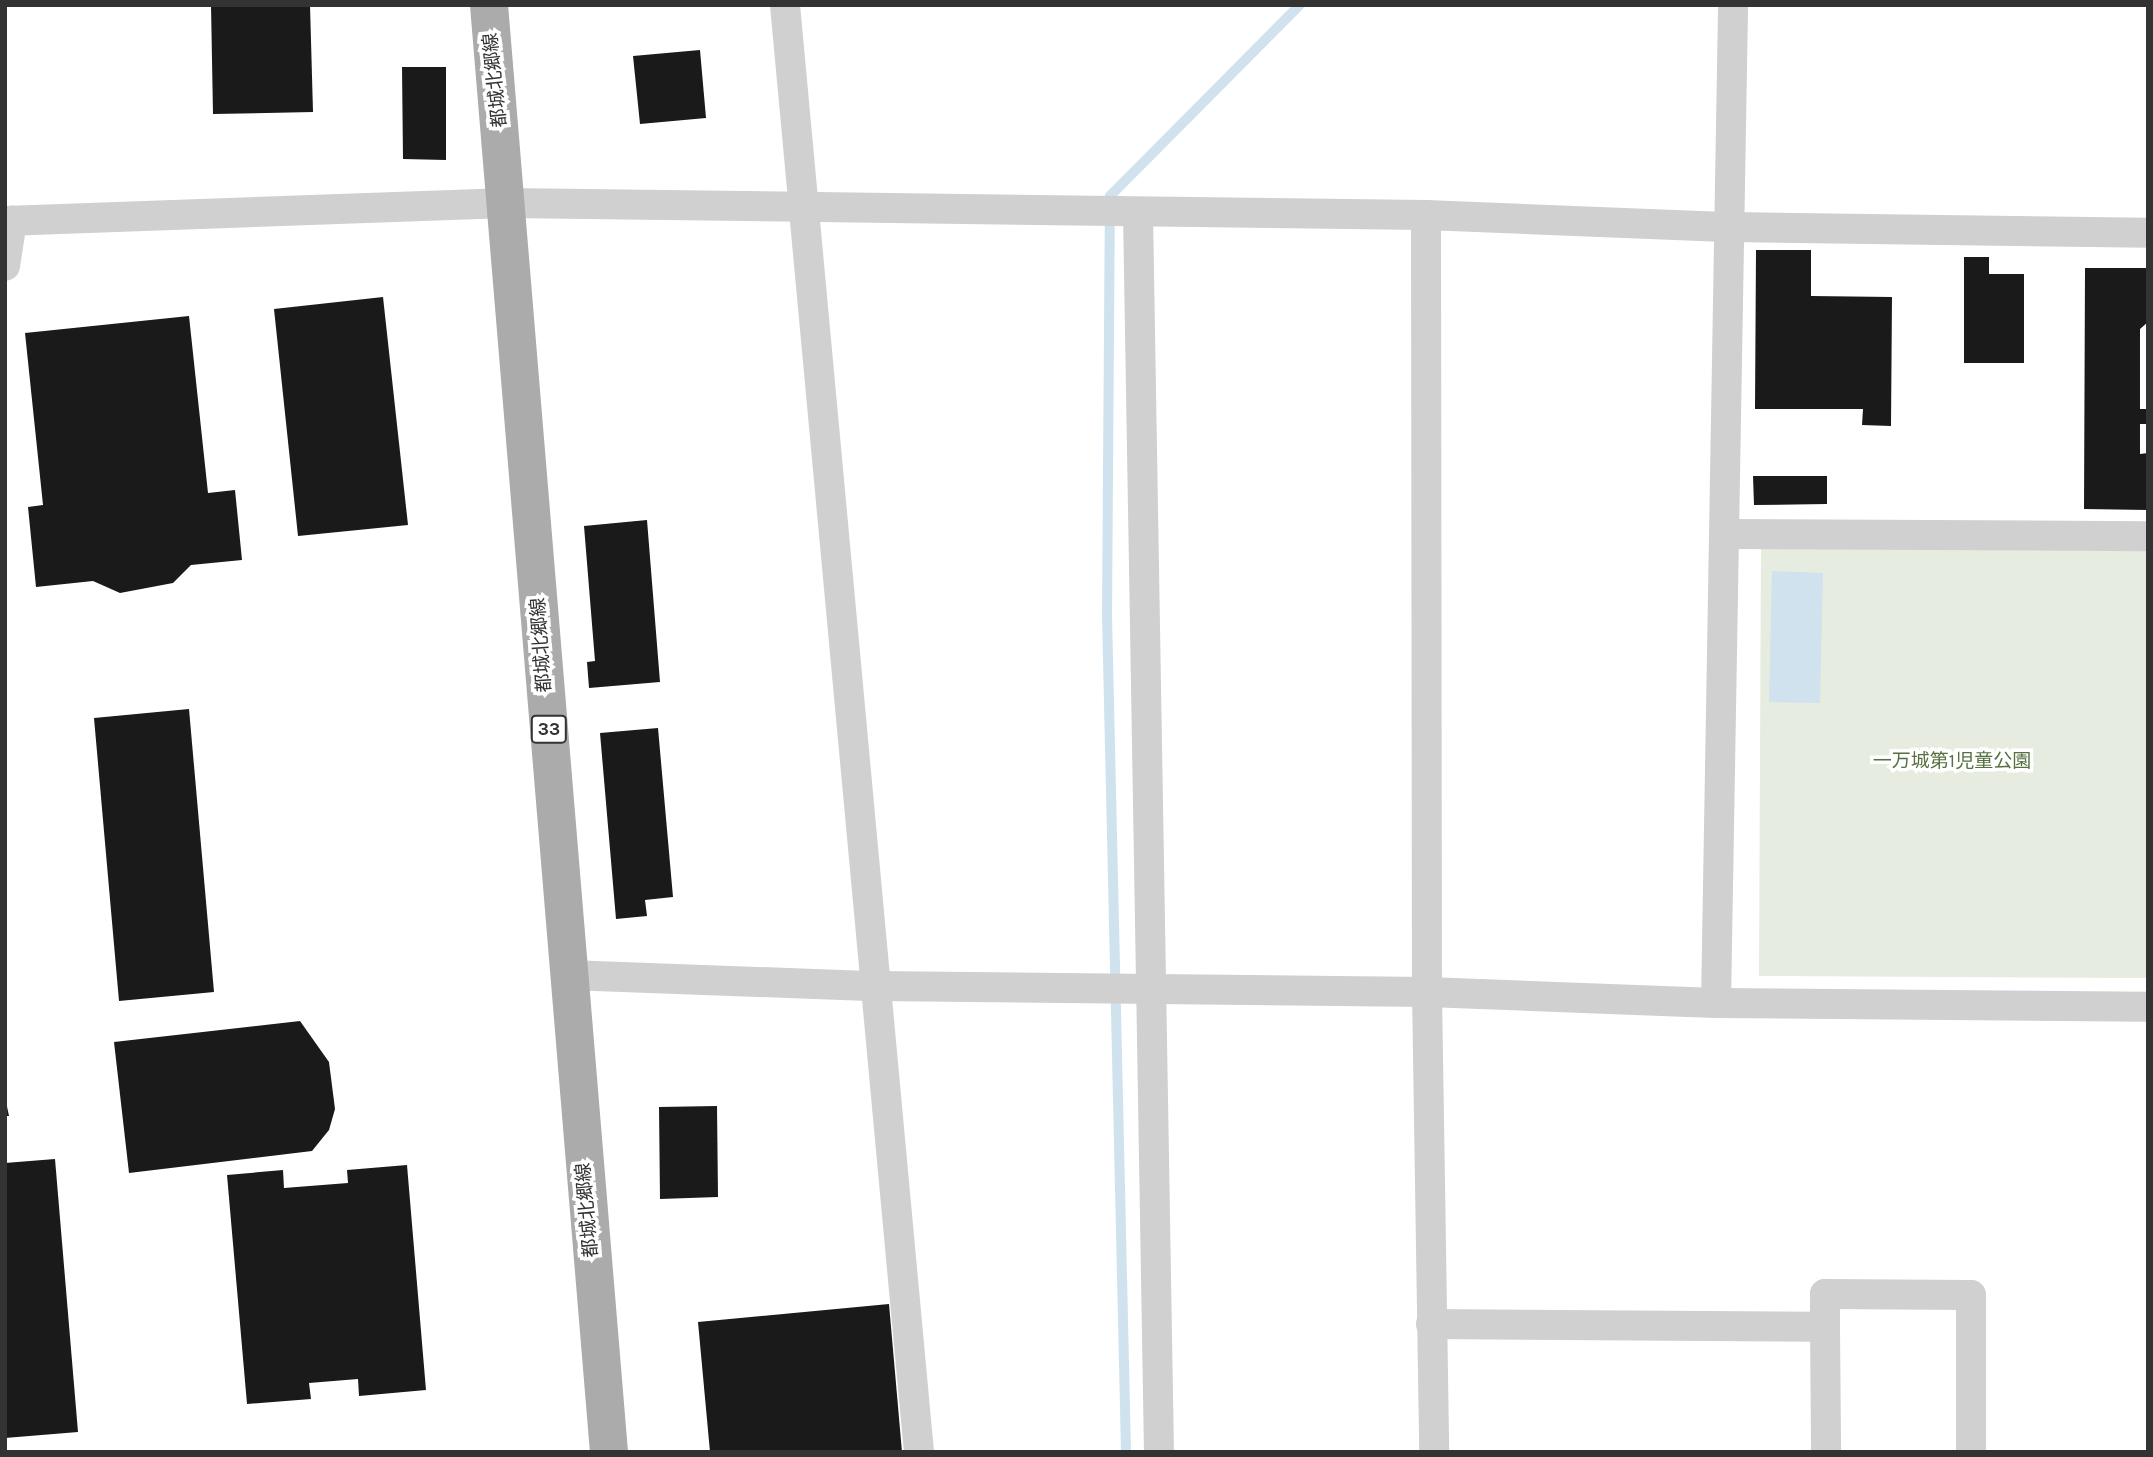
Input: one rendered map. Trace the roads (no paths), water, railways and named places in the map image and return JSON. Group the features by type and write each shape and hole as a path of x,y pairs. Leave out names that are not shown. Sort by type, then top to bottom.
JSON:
{"main road":[{"name":"都城北郷線","path":"489,5 508,203 568,975 609,1452"}],"street":[{"path":"785,5 919,1452"},
{"path":"1716,1003 1733,5"},
{"path":"5,266 8,221 508,203 805,210 1426,215 1731,227 2148,233"},
{"path":"1138,213 1159,1452"},
{"path":"1426,215 1427,992 1434,1452"},
{"path":"1726,534 2148,537"},
{"path":"568,975 875,986 1427,992 1716,1003 2148,1007"},
{"path":"1826,1452 1825,1294 1971,1295 1972,1452"},
{"path":"1431,1324 1825,1327"}],"water":[{"path":"1772,571 1823,573 1820,703 1769,702"}],"waterway":[{"path":"1126,1452 1107,617 1110,196 1300,5"}],"park label":[{"name":"一万城第1児童公園","path":"1952,762"}]}
